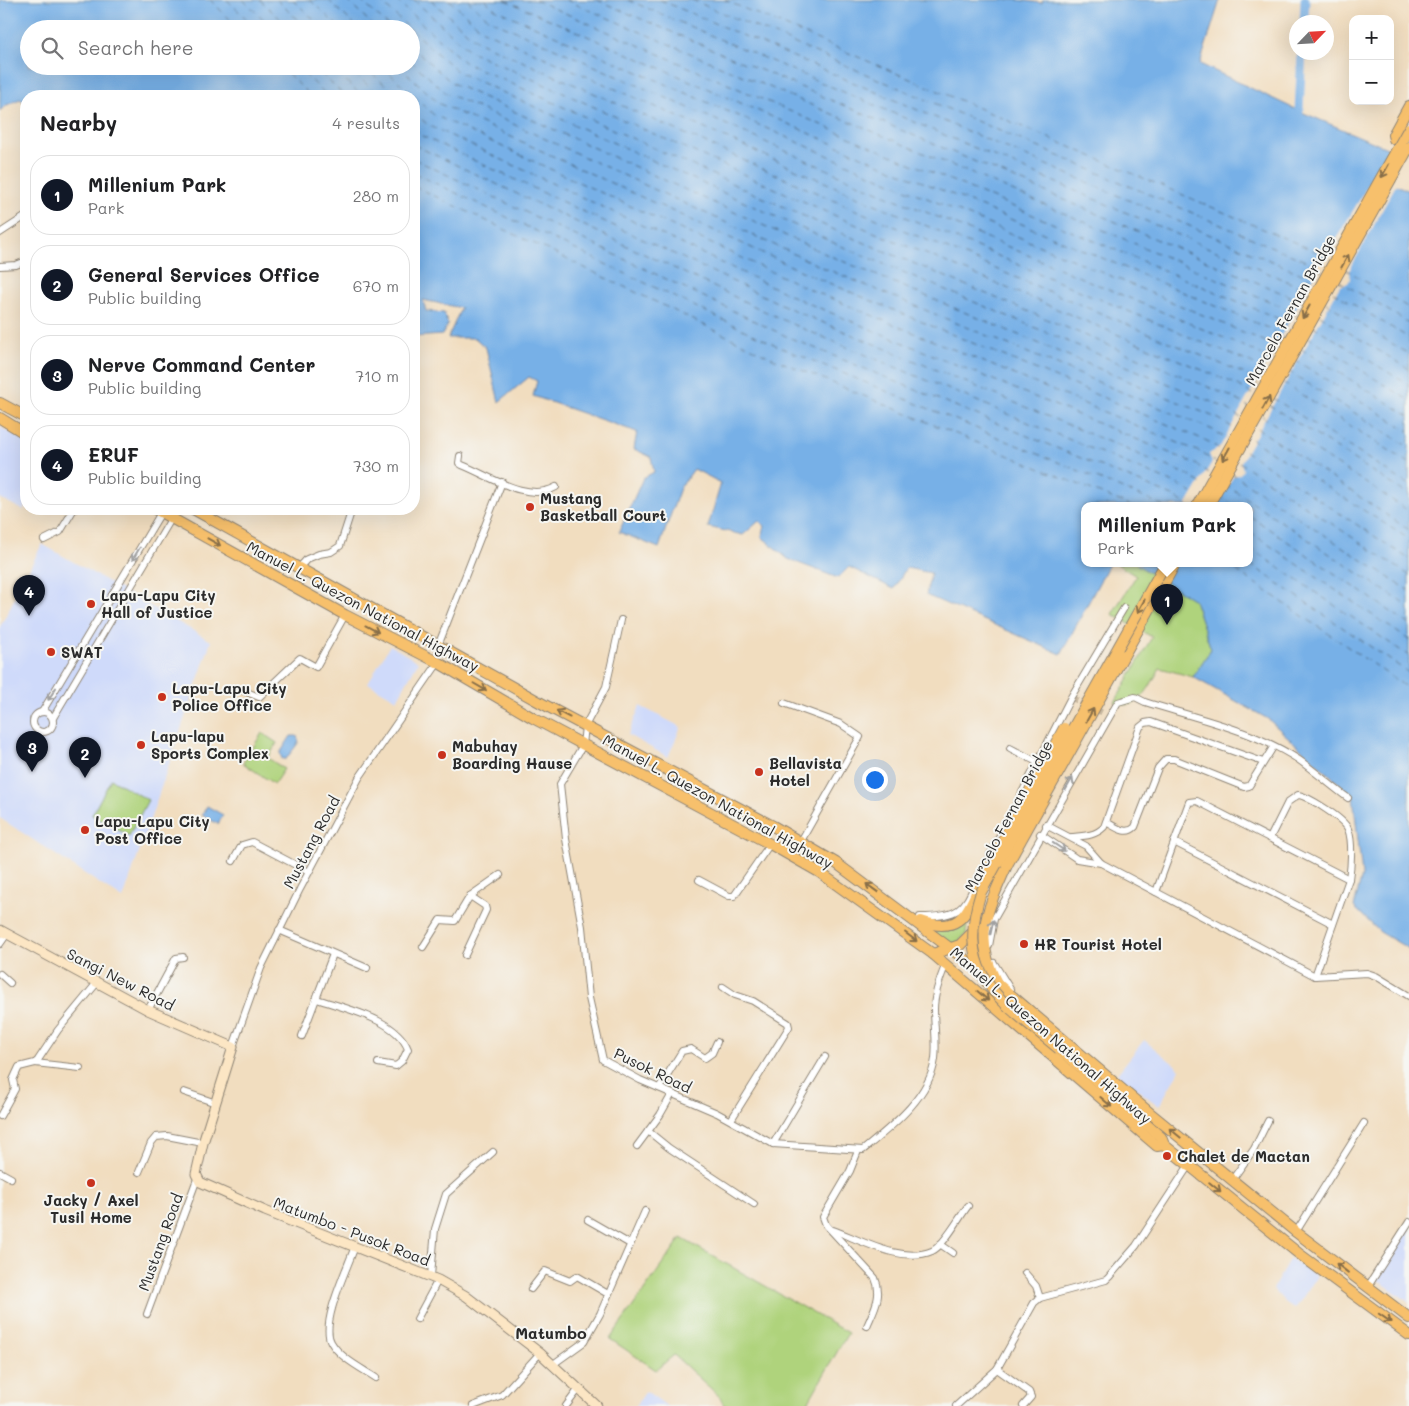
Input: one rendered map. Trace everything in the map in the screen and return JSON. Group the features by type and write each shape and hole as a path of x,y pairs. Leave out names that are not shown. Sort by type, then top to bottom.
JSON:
{"main road":[{"path":"1409,106 1393,135 1396,140 1409,148"},
{"name":"Marcelo Fernan Bridge","path":"1199,502 1409,128"},
{"name":"Marcelo Fernan Bridge","path":"1210,502 1409,148"},
{"path":"0,403 20,414"},
{"path":"0,418 20,430"},
{"name":"Manuel L. Quezon National Highway","path":"167,515 345,614 438,662 583,745 770,844 836,883 946,964 1157,1146 1164,1145 1298,1253 1409,1335"},
{"name":"Manuel L. Quezon National Highway","path":"204,515 438,646 801,841 844,869 911,917 998,984 1232,1180 1367,1288 1409,1318"},
{"name":"Marcelo Fernan Bridge","path":"1162,567 981,892 972,926 975,954 990,989 1161,1137 1164,1145"},
{"name":"Marcelo Fernan Bridge","path":"998,984 988,965 983,942 987,910 1007,865 1174,567"},
{"path":"911,917 935,926 952,924 970,908 992,857 1093,676 1116,651"},
{"path":"836,883 844,869"},
{"path":"933,954 953,949 974,932 987,910"}],"street":[{"path":"0,234 20,220"},
{"path":"0,266 20,263"},
{"path":"460,456 459,463 462,465 515,488 535,493 549,491 556,486"},
{"path":"438,646 502,482"},
{"path":"44,540 60,532 70,515"},
{"path":"157,515 90,634 42,712 34,719 34,724 40,732 50,730 53,725 53,718 174,515"},
{"path":"299,568 307,559 331,552 340,546 350,515"},
{"path":"911,917 945,917 956,913 964,907 1037,762 1124,608"},
{"path":"239,689 259,697 300,658 316,667 345,614"},
{"name":"Pusok Road","path":"621,620 606,686 585,726 583,745 560,784 582,928 588,998 603,1060 659,1088 731,1120 773,1144 788,1147 817,1145 858,1151"},
{"path":"90,634 101,639"},
{"name":"Mustang Road","path":"233,1047 261,968 359,778 438,662"},
{"path":"1032,1014 1005,983 994,965 989,944 994,919 1106,715 1118,702 1135,697 1145,702 1221,724 1299,760 1348,798"},
{"path":"784,703 841,724 860,737 801,841"},
{"path":"42,712 50,714 53,718"},
{"path":"1071,838 1099,832 1106,822 1140,727 1144,723 1151,722 1263,762"},
{"path":"1010,748 1037,762"},
{"path":"1106,822 1125,832 1131,831 1135,827 1158,768 1166,759 1174,759 1244,787 1252,784 1272,749"},
{"path":"1270,838 1288,802 1298,795 1305,796 1339,819 1348,828 1352,864 1314,976"},
{"path":"1156,892 1189,802 1197,801 1348,879"},
{"path":"1046,825 1086,846 1101,862 1314,976 1367,973 1376,976 1409,996"},
{"path":"1040,834 1077,859 1101,862"},
{"path":"233,861 242,845 252,842 309,872"},
{"path":"1174,842 1333,924"},
{"path":"698,880 729,896 734,896 770,844"},
{"path":"423,947 440,920 454,921 470,896 500,875"},
{"path":"465,954 486,910 485,906 470,896"},
{"path":"279,930 367,968"},
{"path":"0,944 3,932"},
{"name":"Sangi New Road","path":"3,932 96,984 148,1010 233,1047"},
{"path":"302,1036 333,954"},
{"path":"148,1010 175,959 179,956 184,957"},
{"path":"867,1326 878,1302 880,1289 875,1278 826,1225 823,1216 850,1171 858,1151 863,1150 904,1115 919,1096 933,1069 936,1032 934,1008 940,976 946,964"},
{"path":"0,974 10,983"},
{"path":"34,1063 96,984"},
{"path":"723,987 735,995 753,1001 788,1023 789,1027 731,1120"},
{"path":"317,999 384,1024 404,1039 408,1049 402,1061 396,1066 378,1062"},
{"path":"659,1088 682,1051 690,1049 705,1058 712,1053 716,1042"},
{"path":"197,1179 203,1143 233,1047"},
{"path":"773,1144 826,1057"},
{"path":"0,1116 15,1089 13,1080 19,1067 34,1063 80,1068"},
{"path":"184,1092 216,1103"},
{"path":"637,1146 672,1094"},
{"path":"1232,1180 1254,1149 1268,1121"},
{"path":"1296,1232 1364,1123"},
{"path":"648,1131 669,1148 754,1204"},
{"path":"139,1172 151,1143 156,1137 167,1136 203,1143"},
{"path":"417,1319 435,1278 434,1229 446,1194 493,1152"},
{"path":"956,1406 997,1369 1034,1303 1040,1298 1106,1280 1136,1246 1189,1165"},
{"path":"0,1172 10,1178"},
{"name":"Mustang Road","path":"147,1314 197,1179"},
{"name":"Matumbo - Pusok Road","path":"197,1179 265,1212 435,1278 466,1296 540,1353 597,1406"},
{"path":"831,1230 892,1251 913,1254 933,1250 940,1244 968,1206"},
{"path":"552,1365 584,1342 645,1211"},
{"path":"588,1220 630,1244"},
{"path":"1367,1288 1409,1222"},
{"path":"940,1244 952,1253"},
{"path":"355,1246 329,1320 328,1334 334,1347 376,1378"},
{"path":"531,1290 545,1271 570,1281 577,1276 608,1294"},
{"path":"1025,1273 1036,1286 1040,1298"},
{"path":"473,1406 502,1395 540,1353"},
{"path":"997,1369 1029,1392 1031,1397 1023,1406"},
{"path":"566,1406 578,1390"}],"shaded area":[{"path":"0,427 20,439 20,508 0,498"},
{"path":"42,544 211,641 123,899 0,818 0,627"},
{"path":"390,645 418,662 397,700 368,683"},
{"path":"640,706 681,727 668,757 628,735"},
{"path":"1144,1040 1180,1069 1159,1106 1117,1074"},
{"path":"1407,1227 1409,1228 1409,1302 1375,1278"},
{"path":"1290,1258 1317,1276 1295,1309 1285,1302 1273,1289"},
{"path":"646,1391 667,1406 636,1406"}],"green space":[{"path":"1122,567 1141,567 1194,600 1211,649 1193,677 1160,668 1143,696 1131,704 1123,705 1115,702 1152,637 1112,614 1136,576"},
{"path":"262,733 277,743 268,758 284,769 274,784 243,763"},
{"path":"111,779 148,800 129,836 92,815"},
{"path":"967,922 966,934 957,943 949,945 931,930 947,931"},
{"path":"681,1238 848,1333 806,1406 724,1406 720,1397 674,1355 656,1370 610,1339"}],"water":[{"path":"0,0 1018,0 1042,3 1043,0 1220,0 1200,64 1299,111 1401,154 1386,180 1409,191 1409,949 1380,932 1354,907 1362,875 1353,796 1268,719 1193,677 1211,649 1194,600 1141,567 1253,567 1253,502 1081,502 1081,567 1107,567 1061,654 926,595 931,573 906,568 894,589 849,567 838,578 788,559 762,537 765,526 759,521 743,535 708,527 721,483 694,469 680,488 659,548 619,532 643,478 654,472 651,457 634,449 637,432 533,396 537,381 529,377 499,402 486,348 475,338 448,338 461,308 423,300 426,311 444,313 448,324 442,335 420,337 420,90 20,90 20,99 5,106 0,111"},
{"path":"291,736 297,736 299,742 286,759 282,759 280,753"},
{"path":"207,806 223,815 218,824 202,815"}],"pier":[{"path":"1391,147 1402,152 1389,179 1397,183 1349,271 1350,279 1348,283 1340,286 1241,462 1243,470 1240,474 1233,477 1218,502 1188,502 1212,462 1209,454 1220,447 1317,271 1317,261 1326,256"}],"waterway":[{"path":"1304,15 1305,0"},
{"path":"1299,111 1302,60"}],"ferry route":[{"path":"210,0 231,20"},
{"path":"227,0 248,20"},
{"path":"243,0 264,20"},
{"path":"260,0 281,20"},
{"path":"277,0 298,20"},
{"path":"293,0 314,20"},
{"path":"310,0 331,20"},
{"path":"328,0 349,20"},
{"path":"347,0 368,20"},
{"path":"360,0 382,20"},
{"path":"379,0 400,20"},
{"path":"396,0 418,20"},
{"path":"414,0 470,51 845,220 1238,385 1255,396"},
{"path":"431,0 477,41 851,208 1245,374 1258,385"},
{"path":"449,0 483,30 856,196 1251,363 1267,373"},
{"path":"467,0 489,19 862,185 1257,352 1272,361"},
{"path":"485,0 495,9 868,173 1264,341 1279,350"},
{"path":"505,0 873,161 1270,329 1285,339"},
{"path":"535,0 879,150 1277,318 1291,327"},
{"path":"566,0 1283,307 1297,316"},
{"path":"597,0 1289,296 1304,305"},
{"path":"628,0 1296,285 1312,294"},
{"path":"660,0 1302,274 1316,282"},
{"path":"692,0 1308,262 1322,271"},
{"path":"724,0 1315,251 1329,260"},
{"path":"420,22 464,62 839,232 1232,397 1249,407"},
{"path":"420,38 458,72 834,243 1226,408 1241,418"},
{"path":"420,54 452,83 828,255 1219,419 1235,429"},
{"path":"420,69 446,93 822,267 1213,430 1229,440"},
{"path":"289,75 305,90"},
{"path":"306,75 322,90"},
{"path":"323,75 339,90"},
{"path":"340,75 356,90"},
{"path":"357,75 373,90"},
{"path":"374,75 390,90"},
{"path":"392,75 407,90"},
{"path":"409,75 440,104 817,278 1207,441 1223,452"},
{"path":"420,102 434,115 811,290 1200,452 1215,462"},
{"path":"420,118 428,125 805,302 1194,463 1209,473"},
{"path":"420,134 800,313 1188,475 1203,485"},
{"path":"420,148 794,325 1181,486 1196,496"},
{"path":"420,162 788,337 1175,497 1182,502"},
{"path":"420,176 782,348 1154,502"},
{"path":"420,189 777,360 1121,502"},
{"path":"1345,269 1409,308"},
{"path":"1339,281 1409,323"},
{"path":"1333,292 1409,338"},
{"path":"1326,303 1409,354"},
{"path":"1320,315 1409,369"},
{"path":"1313,326 1409,385"},
{"path":"1308,337 1409,400"},
{"path":"1301,349 1409,416"},
{"path":"1295,360 1409,431"},
{"path":"1288,371 1409,447"},
{"path":"1283,383 1409,463"},
{"path":"1273,398 1409,485"},
{"path":"1269,405 1409,495"},
{"path":"1262,416 1409,511"},
{"path":"1257,428 1409,530"},
{"path":"1251,439 1409,539"},
{"path":"1245,451 1409,559"},
{"path":"1239,462 1409,575"},
{"path":"1231,473 1409,591"},
{"path":"1225,484 1252,502"},
{"path":"1219,496 1229,502"},
{"path":"1253,503 1409,607"},
{"path":"1253,518 1409,624"},
{"path":"1253,534 1409,640"},
{"path":"1253,550 1409,656"},
{"path":"1253,566 1409,673"},
{"path":"1231,567 1409,689"}],"tunnel":[{"path":"1072,698 1103,713"}],"place":[{"name":"Mustang Basketball Court","path":"530,507"},
{"name":"Lapu-Lapu City Hall of Justice","path":"91,604"},
{"name":"ERUF","path":"29,616"},
{"name":"Millenium Park","path":"1167,625"},
{"name":"SWAT","path":"51,652"},
{"name":"Lapu-Lapu City Police Office","path":"162,697"},
{"name":"Lapu-lapu Sports Complex","path":"141,745"},
{"name":"Mabuhay Boarding Hause","path":"442,755"},
{"name":"Nerve Command Center","path":"32,772"},
{"name":"Bellavista Hotel","path":"759,772"},
{"name":"General Services Office","path":"85,778"},
{"name":"Lapu-Lapu City Post Office","path":"85,830"},
{"name":"HR Tourist Hotel","path":"1024,944"},
{"name":"Chalet de Mactan","path":"1167,1156"},
{"name":"Jacky / Axel Tusil Home","path":"91,1183"}],"district":[{"name":"Matumbo","path":"551,1332"}]}
